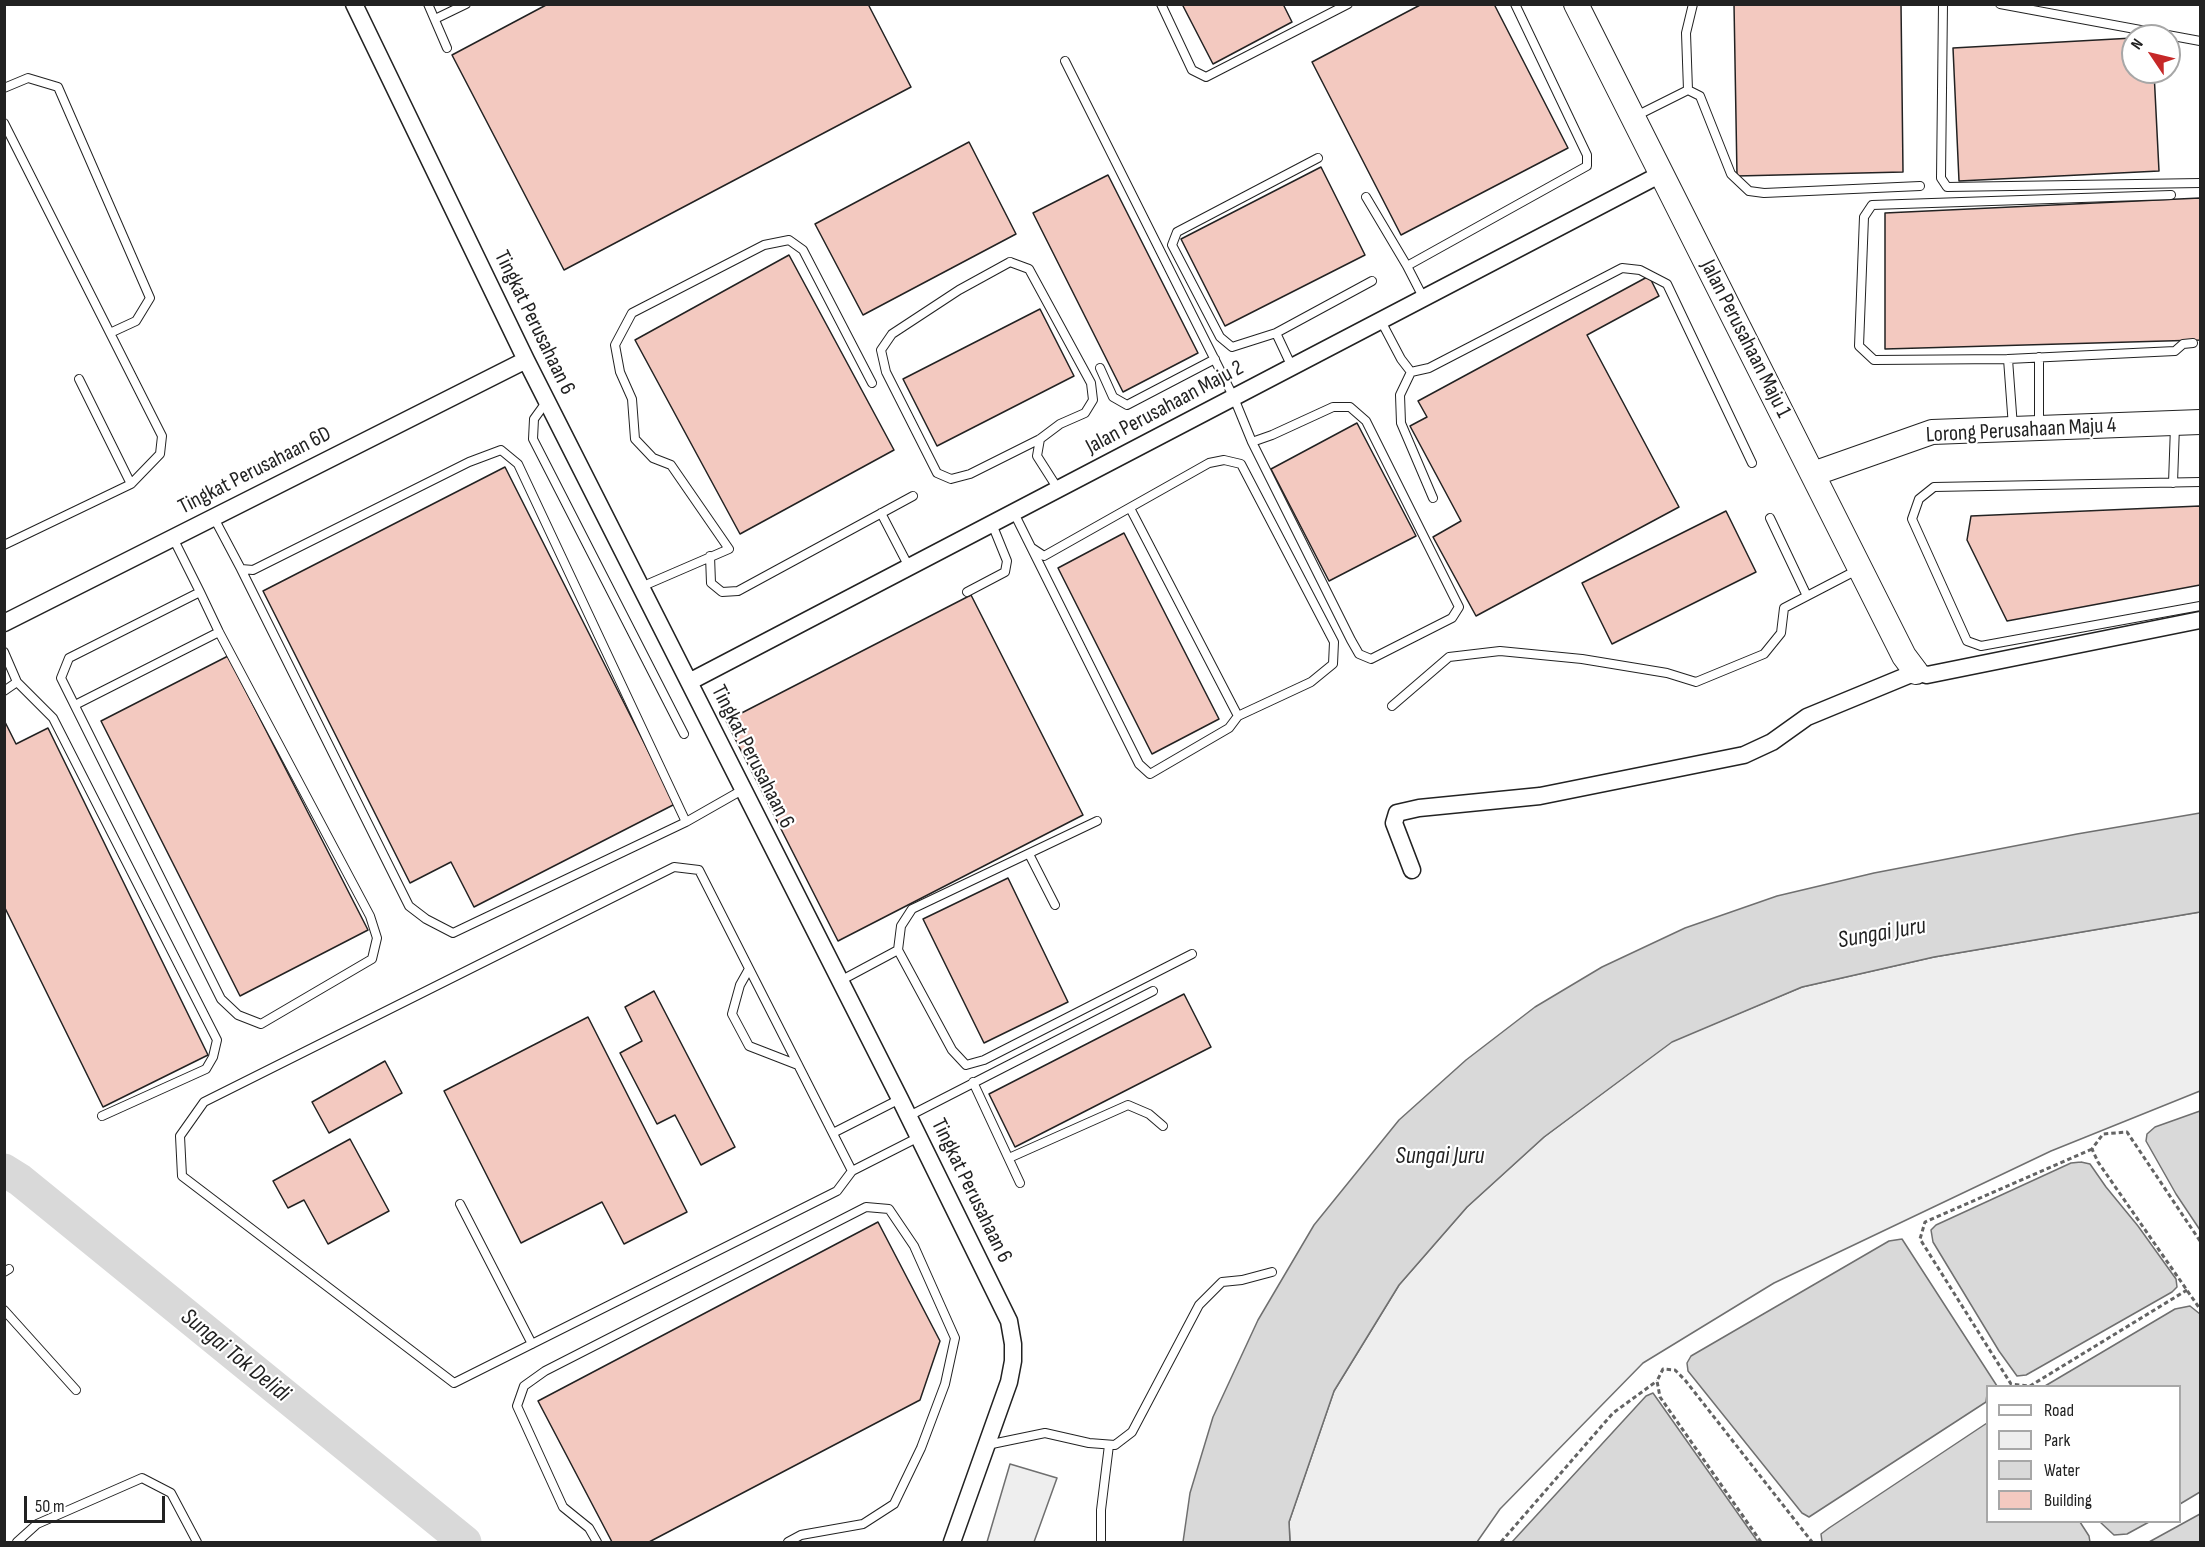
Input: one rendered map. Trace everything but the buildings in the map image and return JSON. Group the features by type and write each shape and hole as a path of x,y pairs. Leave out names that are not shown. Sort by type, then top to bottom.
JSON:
{"street":[{"name":"Tingkat Perusahaan 6","path":"354,4 526,360 909,1116 1009,1321 1013,1344 1009,1382 952,1542"},
{"name":"Jalan Perusahaan Maju 1","path":"1576,4 1904,656 1916,672"},
{"name":"Jalan Perusahaan Maju 2","path":"689,682 1661,174"},
{"name":"Tingkat Perusahaan 6D","path":"4,623 526,360"},
{"name":"Lorong Perusahaan Maju 4","path":"1813,474 1932,432 2200,422"},
{"path":"1412,870 1394,823 1397,813 1419,808 1540,796 1744,755 1772,742 1807,717 1916,672 1927,675 2200,620"}],"lane":[{"path":"428,4 447,48"},
{"path":"435,19 466,4"},
{"path":"1161,4 1192,70 1206,77 1348,4"},
{"path":"1407,266 1587,166 1587,155 1515,4"},
{"path":"1688,90 1686,33 1694,4"},
{"path":"1943,4 1941,178 1947,187 2200,183"},
{"path":"2000,4 2200,41"},
{"path":"1065,61 1215,359 1252,442 1359,654 1371,659 1452,618 1459,607 1366,421 1350,407 1333,407 1252,442"},
{"path":"4,88 28,78 58,87 150,298 136,321 110,333"},
{"path":"1633,117 1688,90"},
{"path":"1688,90 1700,96 1731,174 1749,191 1764,193 1920,186"},
{"path":"4,123 162,436 160,454 131,484 4,545"},
{"path":"1318,158 1177,232 1172,245 1220,337 1232,347 1276,333 1372,281"},
{"path":"2171,195 1872,205 1864,217 1859,346 1874,360 2008,358 2175,351 2183,344 2193,343"},
{"path":"1366,197 1424,298"},
{"path":"641,587 729,549 671,465 653,458 635,439 632,399 620,372 615,345 632,313 764,245 789,240 803,250 872,383"},
{"path":"1040,438 970,474 951,479 937,473 886,372 880,350 892,334 985,274 1010,262 1029,269 1091,383 1093,400 1085,413 1060,424 1040,438 1037,456 1058,489"},
{"path":"1411,372 1429,368 1622,268 1640,270 1667,284 1752,463"},
{"path":"1381,321 1401,359 1411,372"},
{"path":"1276,333 1292,367"},
{"path":"2038,357 2039,428"},
{"path":"2008,358 2013,429"},
{"path":"1100,368 1113,397 1127,405 1215,359"},
{"path":"1411,372 1400,395 1401,423 1433,498"},
{"path":"79,379 131,484"},
{"path":"547,400 534,419 533,439 684,734"},
{"path":"2172,483 2176,423"},
{"path":"241,569 254,570 469,462 501,450 518,464 686,822"},
{"path":"1014,513 1138,764 1150,774 1229,728 1238,716 1311,682 1333,664 1334,642 1241,464 1224,460 1209,463 1044,556 1032,548"},
{"path":"2200,482 1934,487 1919,499 1912,519 1967,640 1981,646 2200,606"},
{"path":"710,556 711,583 722,592 738,591 913,496"},
{"path":"1130,508 1238,716"},
{"path":"881,513 909,567"},
{"path":"214,518 409,906 426,919 453,933 686,822 744,789"},
{"path":"1770,518 1808,596"},
{"path":"967,592 1005,572 1006,561 992,524"},
{"path":"173,538 200,592 219,632 370,916 376,938 372,959 261,1024 238,1015 221,999 61,678 69,658 200,592"},
{"path":"1392,706 1449,657 1500,651 1592,661 1667,673 1696,682 1764,654 1781,633 1784,608 1860,568"},
{"path":"75,705 219,632"},
{"path":"4,652 17,682 53,718 217,1040 213,1057 206,1069 102,1116"},
{"path":"4,691 17,682"},
{"path":"1097,821 912,909 901,926 898,950 952,1050 966,1065 984,1060 1192,954"},
{"path":"1029,854 1055,905"},
{"path":"852,1171 699,870 674,867 204,1102 180,1136 182,1176 451,1382 457,1382 837,1191 852,1171 919,1137"},
{"path":"840,981 898,950"},
{"path":"749,969 740,985 732,1014 749,1046 798,1065"},
{"path":"909,1116 1152,991"},
{"path":"973,1082 1020,1183"},
{"path":"833,1133 900,1099"},
{"path":"1009,1158 1128,1105 1149,1114 1163,1126"},
{"path":"460,1204 532,1344"},
{"path":"597,1542 589,1528 563,1507 517,1406 524,1386 545,1371 866,1207 889,1209 914,1246 955,1338 945,1384 921,1448 894,1504 863,1524 789,1542"},
{"path":"987,1445 1046,1433 1089,1443 1115,1445 1132,1431 1200,1305 1222,1282 1242,1280 1272,1272"},
{"path":"4,1310 76,1390"},
{"path":"1101,1542 1101,1510 1109,1445"},
{"path":"17,1542 37,1524 142,1478 171,1493 197,1542"}],"path":[{"path":"2020,1385 2011,1384 1920,1239 1925,1222 2092,1149 2103,1134 2127,1132 2200,1241"},
{"path":"2092,1149 2098,1162 2200,1309"},
{"path":"2032,1385 2187,1290"},
{"path":"1501,1542 1613,1413 1657,1381 1663,1369 1675,1370 1686,1380 1812,1542"},
{"path":"1657,1381 1660,1397 1761,1542"}],"green space":[{"path":"2200,912 2200,1091 2051,1151 1774,1283 1643,1363 1500,1509 1477,1542 1290,1542 1289,1522 1334,1391 1399,1285 1467,1207 1544,1137 1672,1041 1802,987 1934,957"},
{"path":"1010,1464 1057,1478 1034,1542 987,1542"}],"water":[{"name":"Sungai Juru","path":"2200,813 2200,912 1934,957 1802,987 1672,1042 1544,1137 1467,1207 1399,1285 1334,1391 1289,1522 1290,1542 1183,1542 1190,1493 1213,1417 1258,1320 1314,1225 1399,1120 1466,1060 1535,1007 1602,967 1685,928 1777,896 1874,873"},
{"path":"2200,1111 2200,1230 2176,1194 2146,1141 2147,1134 2155,1127"},
{"path":"2071,1163 2090,1164 2138,1226 2176,1279 2177,1287 2172,1292 2026,1375 2017,1376 1999,1351 1933,1242 1931,1230 1936,1225"},
{"path":"1902,1239 1996,1385 1986,1385 1986,1402 1809,1517 1802,1513 1688,1371 1687,1363 1691,1356 1889,1241"},
{"path":"2190,1306 2200,1314 2200,1492 2181,1503 2181,1385 2047,1385 2175,1309"},
{"path":"1653,1393 1758,1542 1512,1542 1646,1396"},
{"path":"1986,1424 1986,1523 2081,1523 2090,1542 1822,1542 1821,1534"},
{"path":"2200,1514 2200,1542 2149,1542"},
{"path":"2101,1523 2147,1523 2127,1534 2114,1535"}],"waterway":[{"name":"Sungai Tok Delidi","path":"4,1170 20,1180 465,1542"}]}
